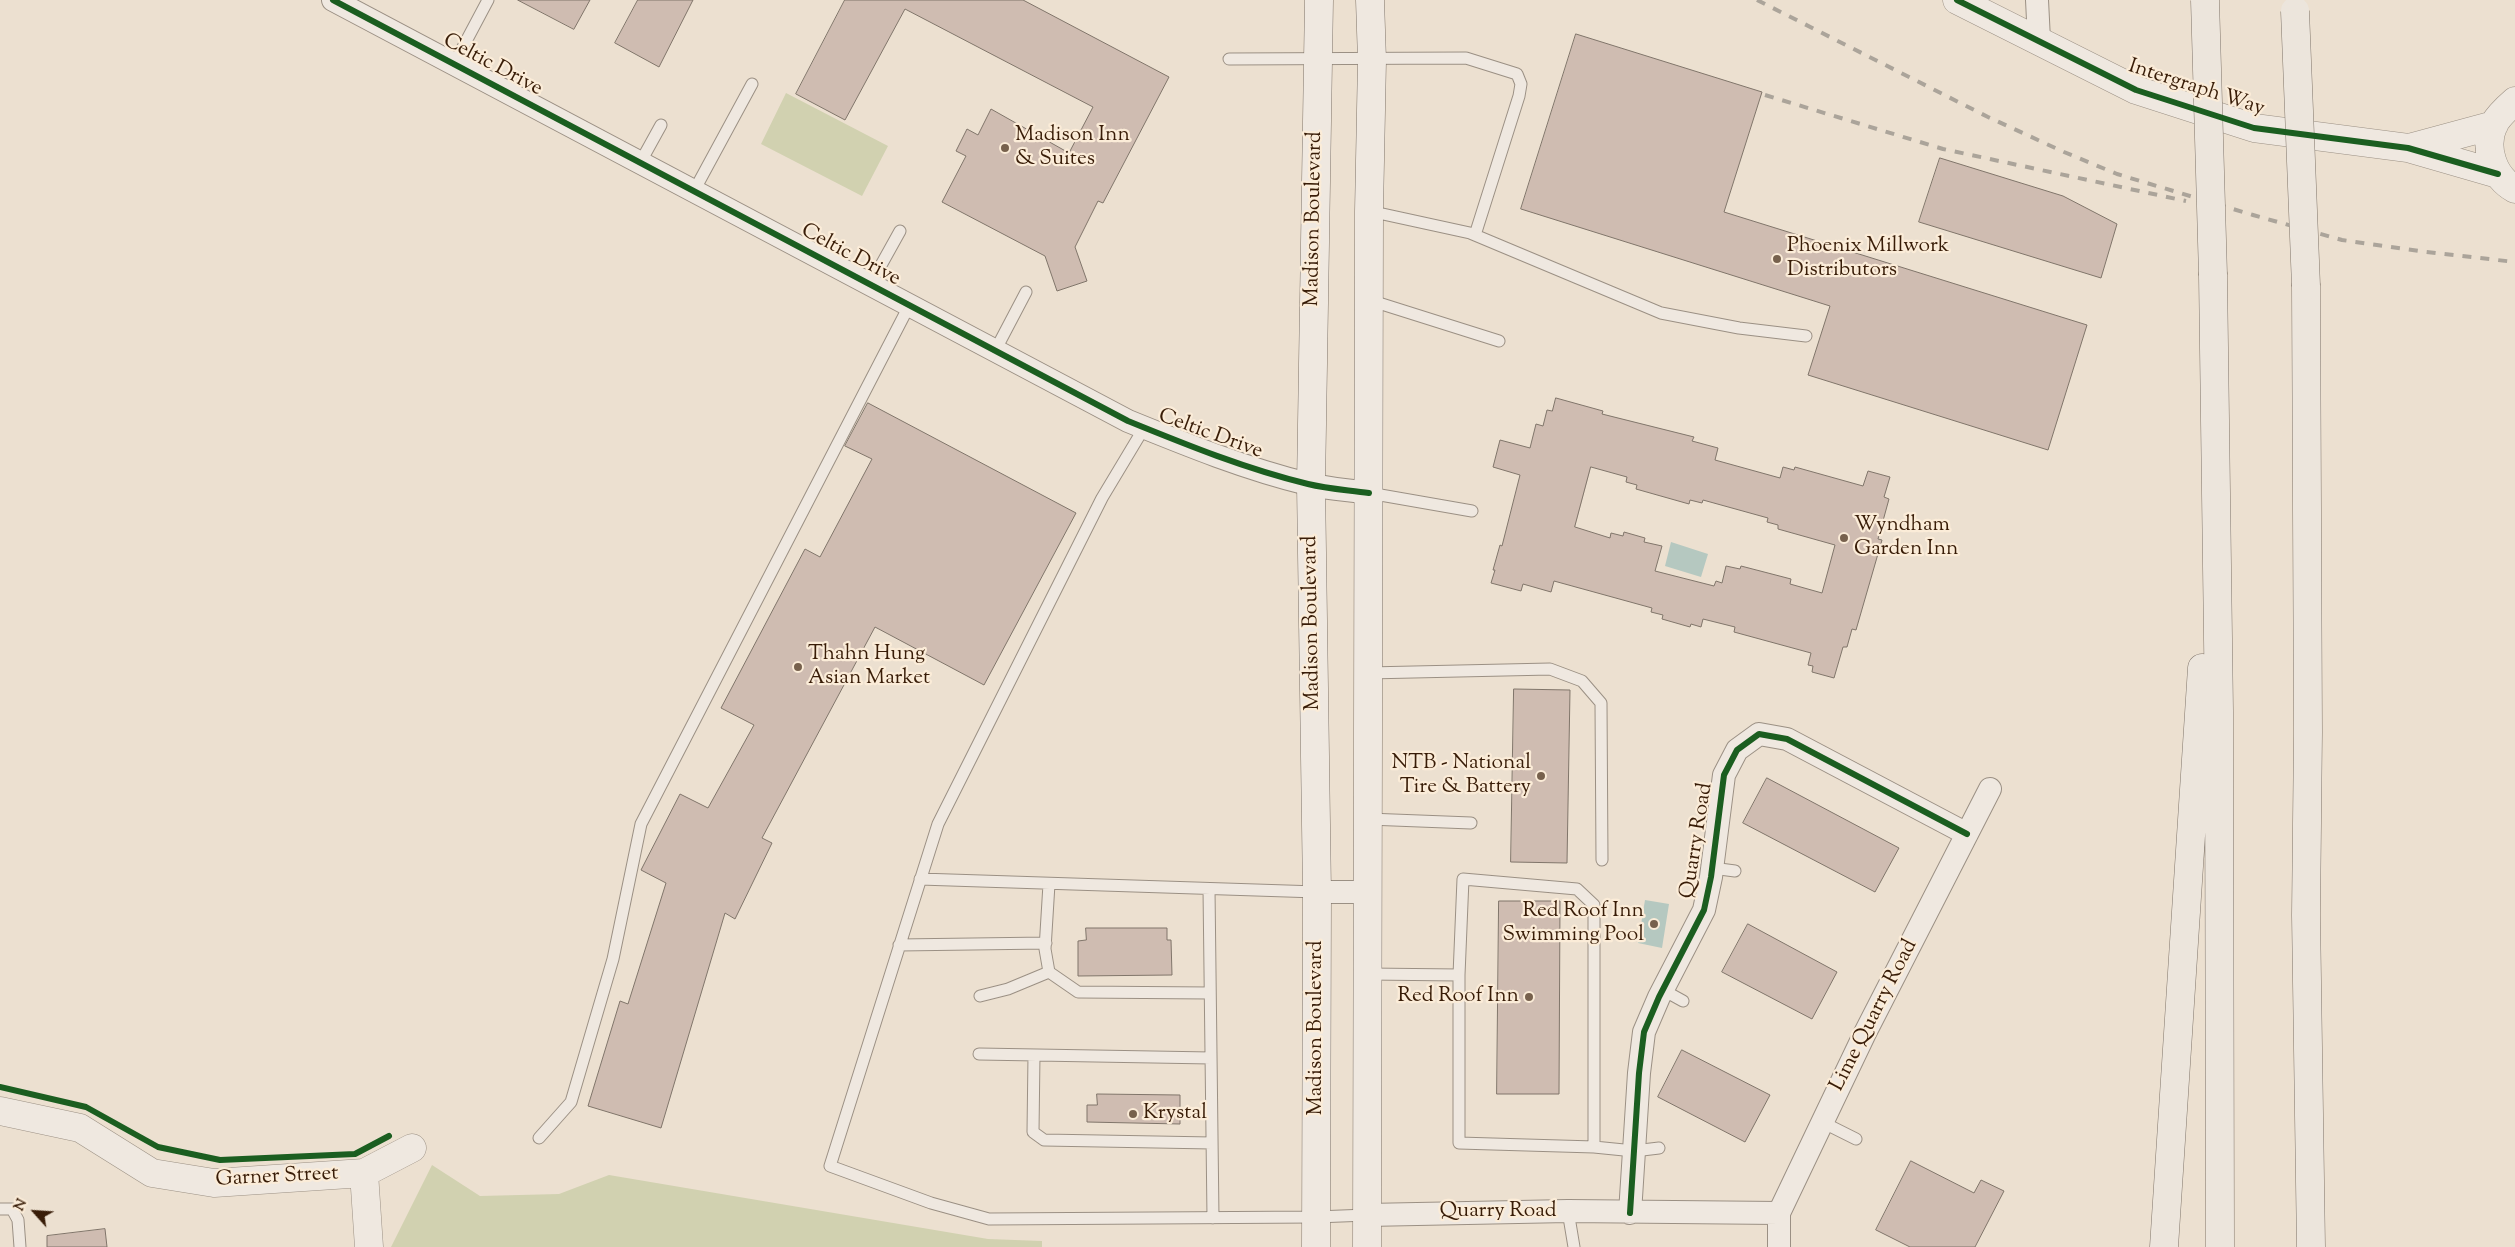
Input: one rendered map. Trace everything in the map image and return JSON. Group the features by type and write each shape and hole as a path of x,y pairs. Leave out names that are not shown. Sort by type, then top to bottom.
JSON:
{"highway":[{"path":"2205,0 2213,276 2219,711 2220,1247"},
{"path":"2295,6 2306,286 2308,722 2306,915 2311,1247"},
{"path":"2164,1247 2201,685 2214,419"}],"main road":[{"name":"Madison Boulevard","path":"1316,1247 1317,892 1311,484 1319,0"},
{"path":"1367,1247 1369,211 1372,60 1370,0"},
{"name":"Intergraph Way","path":"1957,0 2136,90 2254,128 2408,148 2509,186"},
{"path":"2509,186 2491,158 2490,141 2494,125 2503,112 2515,101"},
{"name":"Intergraph Way","path":"2408,148 2494,125"},
{"name":"Garner Street","path":"0,1111 80,1128 152,1173 214,1183 364,1173 412,1148"},
{"path":"364,1173 369,1247"}],"street":[{"name":"Celtic Drive","path":"333,0 909,306 1144,428 1265,472 1311,484 1369,493"},
{"path":"2037,0 2039,40"},
{"name":"Quarry Road","path":"1630,1214 1639,1073 1644,1032 1704,910 1712,868 1724,776 1737,750 1759,734 1787,739 1967,834"},
{"name":"Lime Quarry Road","path":"1779,1247 1779,1213 1865,1034 1990,789"},
{"path":"1317,892 1368,892"},
{"name":"Quarry Road","path":"1367,1215 1568,1211 1630,1214 1779,1213"}],"lane":[{"path":"454,64 488,0"},
{"path":"1229,59 1372,60 1466,58 1517,74 1521,84 1519,96 1475,235"},
{"path":"694,192 752,84"},
{"path":"640,163 661,125"},
{"path":"1369,211 1475,235 1661,313 1738,328 1806,336"},
{"path":"870,285 900,230"},
{"path":"995,351 1026,292"},
{"path":"1369,300 1499,342"},
{"path":"539,1138 571,1102 613,959 641,824 909,306"},
{"path":"1144,428 1114,475 938,824 830,1166 931,1203 989,1220 1367,1215"},
{"path":"1369,493 1472,511"},
{"path":"1368,673 1550,669 1582,681 1601,703 1602,860"},
{"path":"1368,819 1471,822"},
{"path":"1712,868 1735,871"},
{"path":"1594,1147 1594,905 1577,889 1463,879 1459,975 1459,1143 1594,1147 1634,1151 1659,1148"},
{"path":"920,880 1317,892"},
{"path":"1048,972 1046,943 1049,884"},
{"path":"1209,889 1213,1218"},
{"path":"899,945 1046,943"},
{"path":"1048,972 1078,992 1210,993"},
{"path":"980,996 1008,989 1048,972"},
{"path":"1368,974 1459,975"},
{"path":"1663,990 1683,1001"},
{"path":"979,1054 1211,1058"},
{"path":"1034,1055 1033,1132 1044,1140 1212,1142"},
{"path":"1822,1122 1856,1139"},
{"path":"0,1209 12,1209 18,1220 20,1247"},
{"path":"1568,1211 1574,1247"}],"green space":[{"path":"786,93 888,146 862,196 761,144"},
{"path":"432,1165 480,1196 559,1194 609,1175 988,1239 1042,1241 1042,1247 391,1247"}],"shaded area":[{"path":"1671,542 1708,554 1701,577 1665,566"},
{"name":"Red Roof Inn Swimming Pool","path":"1645,900 1669,904 1662,948 1638,943"}],"building":[{"path":"518,0 590,0 574,29"},
{"path":"638,0 693,0 659,67 615,43"},
{"name":"Madison Inn & Suites","path":"845,0 1023,0 1169,77 1103,203 1098,201 1075,247 1087,281 1057,291 1045,256 942,202 966,156 956,151 967,129 978,135 991,109 1069,153 1093,107 905,9 845,120 796,94"},
{"name":"Phoenix Millwork Distributors","path":"1576,34 1762,92 1724,212 2087,325 2048,450 1808,375 1830,306 1521,209"},
{"path":"1940,158 2063,196 2117,224 2101,278 1919,222"},
{"name":"Wyndham Garden Inn","path":"1556,398 1603,411 1602,414 1694,437 1692,441 1718,448 1715,460 1780,478 1783,467 1794,470 1795,467 1863,486 1868,471 1890,477 1884,497 1889,499 1878,539 1882,540 1856,630 1852,629 1847,647 1843,647 1834,678 1812,672 1813,666 1808,665 1811,653 1734,632 1735,627 1703,619 1701,627 1691,624 1690,627 1662,619 1663,615 1651,612 1652,608 1554,581 1551,592 1523,584 1521,591 1491,583 1520,475 1493,467 1500,440 1530,448 1536,424 1543,426 1547,410 1552,411","holes":["1591,467 1627,477 1626,482 1637,485 1636,489 1689,504 1690,500 1702,503 1703,500 1768,518 1767,522 1778,525 1778,529 1835,545 1822,593 1790,584 1791,579 1741,566 1740,569 1726,566 1722,583 1716,581 1714,586 1655,571 1662,546 1644,542 1645,538 1624,532 1623,536 1611,533 1610,538 1575,527"]},
{"path":"868,403 1076,513 984,685 875,627 762,838 772,843 735,919 725,913 661,1128 588,1106 620,1001 628,1004 666,883 641,870 680,794 708,808 754,725 721,708 805,549 820,557 872,459 845,446"},
{"name":"NTB - National Tire & Battery","path":"1514,689 1570,690 1567,863 1511,862"},
{"path":"1767,778 1899,848 1875,892 1743,823"},
{"name":"Red Roof Inn","path":"1499,901 1560,901 1559,1094 1497,1094"},
{"path":"1748,924 1837,972 1812,1019 1722,972"},
{"path":"1086,928 1167,928 1167,940 1171,940 1172,975 1078,976 1078,941 1086,940"},
{"path":"1682,1050 1770,1095 1745,1142 1658,1097"},
{"name":"Krystal","path":"1097,1094 1180,1095 1180,1124 1087,1122 1087,1105 1097,1105"},
{"path":"1911,1161 1974,1193 1981,1180 2004,1191 1975,1247 1910,1247 1876,1230"},
{"path":"105,1229 107,1247 47,1247 47,1236"}],"railway":[{"path":"1757,0 1988,117 2117,174 2342,240 2515,262"},
{"path":"1765,95 1943,149 2186,201"}],"cycle path":[{"path":"333,0 1128,421 1239,464 1285,478 1316,486 1369,493"},
{"path":"1957,0 2136,90 2254,128 2408,148 2498,174"},
{"path":"1630,1213 1639,1073 1644,1032 1659,997 1704,910 1711,877 1724,775 1737,750 1759,734 1787,739 1967,834"},
{"path":"0,1087 86,1107 158,1147 220,1160 355,1154 389,1136"}],"place":[{"name":"Madison Inn & Suites","path":"1005,148"},
{"name":"Phoenix Millwork Distributors","path":"1777,259"},
{"name":"Wyndham Garden Inn","path":"1844,538"},
{"name":"Thahn Hung Asian Market","path":"798,667"},
{"name":"NTB - National Tire & Battery","path":"1541,776"},
{"name":"Red Roof Inn Swimming Pool","path":"1654,924"},
{"name":"Red Roof Inn","path":"1529,997"},
{"name":"Krystal","path":"1133,1114"}]}
